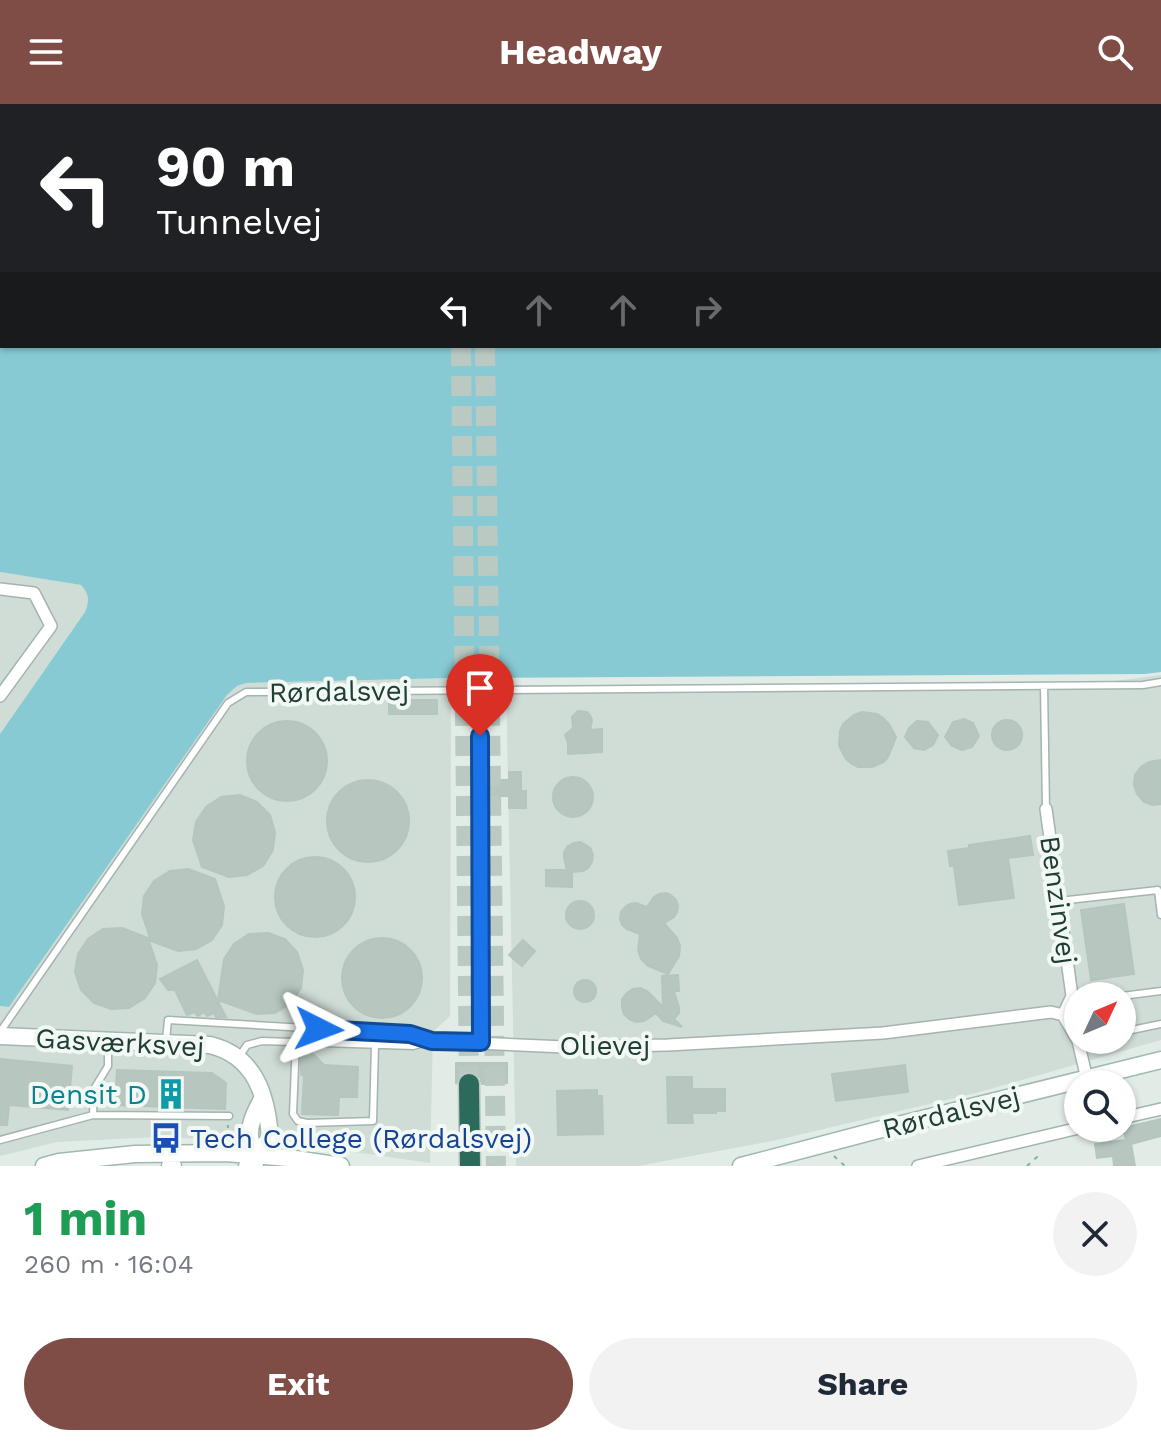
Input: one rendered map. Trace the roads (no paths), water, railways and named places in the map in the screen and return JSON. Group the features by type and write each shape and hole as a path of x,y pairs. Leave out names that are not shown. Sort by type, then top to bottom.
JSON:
{"highway":[{"path":"469,1084 470,1166"}],"street":[{"path":"0,589 34,593 51,626 0,696"},
{"path":"480,736 481,1042"},
{"name":"Benzinvej","path":"1046,809 1072,996 1063,1015"},
{"name":"Olievej","path":"432,1041 565,1047 668,1045 883,1033 1051,1012 1063,1015"},
{"name":"Gasværksvej","path":"0,1034 210,1045 225,1049 238,1057 255,1077 263,1097 270,1138 253,1163"},
{"name":"Rørdalsvej","path":"1122,1070 1161,1060"},
{"name":"Rørdalsvej","path":"741,1166 1064,1085"},
{"path":"1136,1115 1161,1109"},
{"path":"918,1166 1064,1131"},
{"path":"44,1166 135,1154 225,1153 253,1163 289,1158 341,1166"}],"lane":[{"name":"Rørdalsvej","path":"0,1034 228,703 246,692 1143,685 1161,682"},
{"path":"1044,686 1046,809"},
{"path":"1059,901 1159,890 1161,915"},
{"path":"1136,994 1161,991"},
{"name":"Olievej","path":"166,1043 168,1020 410,1034 432,1041"},
{"path":"1136,1029 1161,1024"},
{"path":"93,1115 94,1089 108,1066 108,1041"},
{"path":"238,1057 247,1045 262,1041 413,1046 432,1041"},
{"path":"296,1041 293,1114 298,1121 307,1123 373,1121 375,1045"},
{"path":"0,1140 93,1115 229,1116"}],"water":[{"path":"0,348 1161,348 1161,672 451,678 246,683 227,695 9,1007 0,1006 0,734 85,612 87,594 81,585 0,572"}],"tunnel":[{"path":"461,348 469,1084"},
{"path":"485,348 496,1166"}],"place":[{"name":"Densit D","path":"171,1094"},
{"name":"Tech College (Rørdalsvej)","path":"166,1138"}]}
